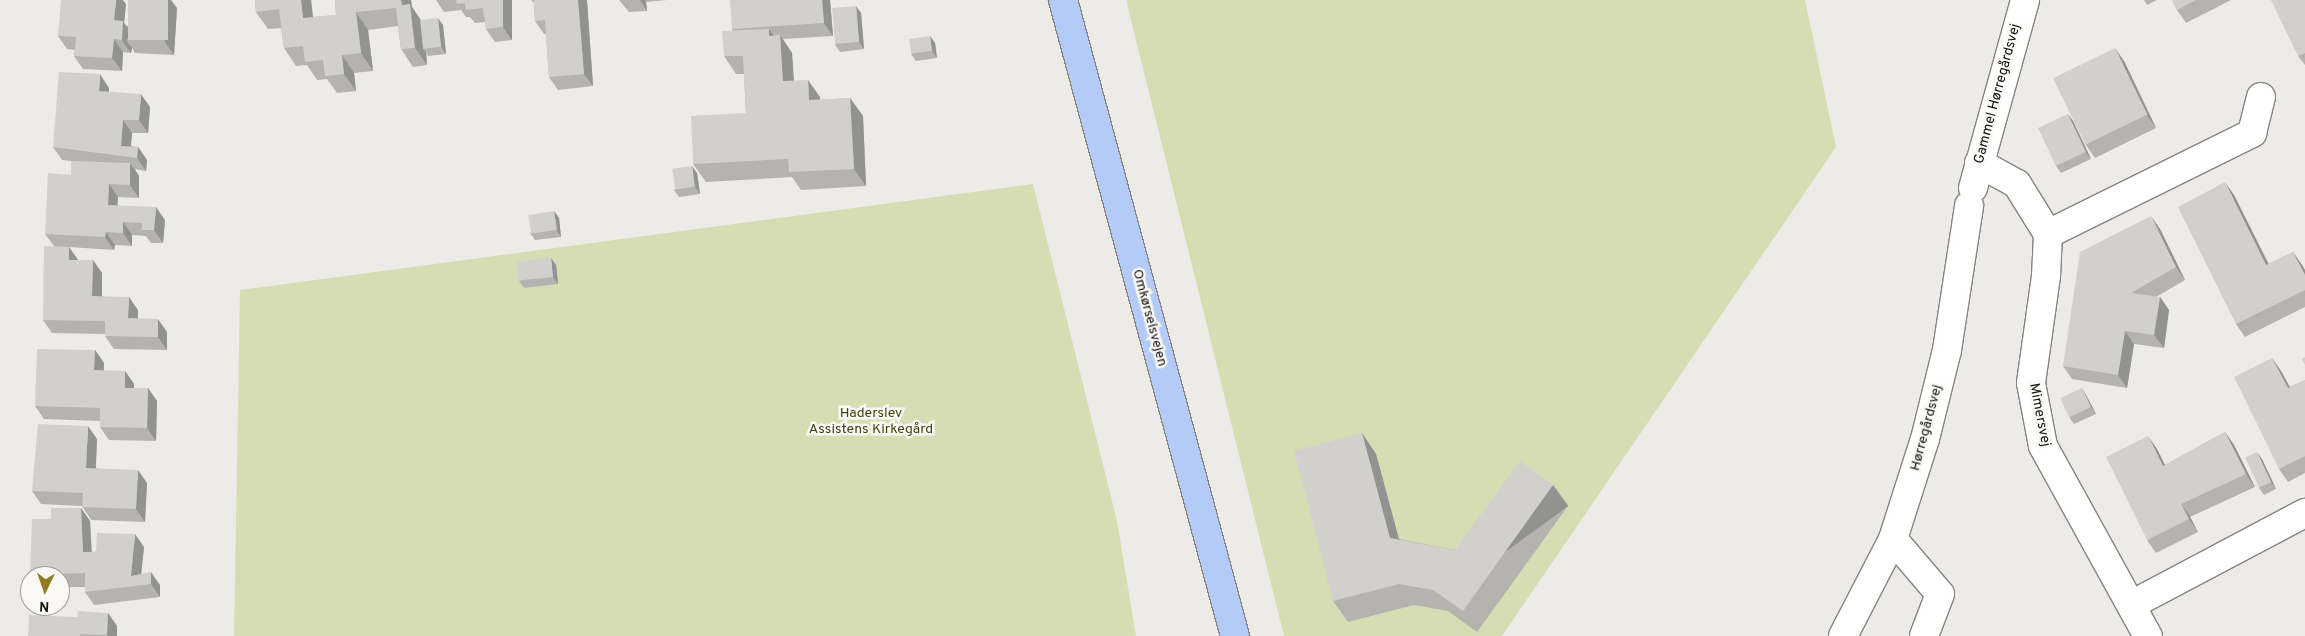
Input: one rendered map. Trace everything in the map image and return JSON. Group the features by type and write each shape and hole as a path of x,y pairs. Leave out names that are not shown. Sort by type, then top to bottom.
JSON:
{"main road":[{"name":"Omkørselsvejen","path":"1063,0 1235,636"}],"street":[{"name":"Gammel Hørregårdsvej","path":"1974,186 2025,0"},
{"path":"1974,186 2017,184 2048,234 2252,133 2261,97"},
{"name":"Hørregårdsvej","path":"1843,636 1893,539 1947,350 1974,186"},
{"name":"Mimersvej","path":"2048,234 2046,276 2031,383 2043,446 2148,636"},
{"path":"2131,605 2305,513"},
{"path":"1893,539 1940,594 1924,636"}],"green space":[{"path":"1126,0 1805,0 1836,147 1502,636 1284,636"},
{"name":"Haderslev Assistens Kirkegård","path":"1033,184 1117,521 1136,636 234,636 240,290"}],"building":[{"path":"61,0 116,0 114,20 123,21 122,40 114,39 112,58 74,56 76,37 58,36"},
{"path":"128,0 168,0 168,40 128,40"},
{"path":"255,0 301,0 303,18 336,15 335,0 401,0 402,5 410,4 415,48 401,49 396,8 356,12 361,53 342,55 344,74 325,76 323,60 305,62 303,46 284,48 279,9 256,12"},
{"path":"456,0 503,0 503,27 486,29 483,8 466,10 465,3 457,4"},
{"path":"534,0 578,0 584,74 549,77 545,20 535,21"},
{"path":"730,0 822,0 824,23 732,29"},
{"path":"2172,0 2196,0 2177,10"},
{"path":"2271,0 2305,0 2305,53 2298,56"},
{"path":"856,6 859,42 835,44 832,8"},
{"path":"438,18 441,47 423,49 420,20"},
{"path":"769,29 769,36 780,35 783,81 808,80 809,100 850,98 854,169 789,172 788,159 693,164 691,116 746,113 743,56 724,56 722,31"},
{"path":"930,36 932,51 911,54 909,39"},
{"path":"2115,48 2147,115 2085,145 2053,78"},
{"path":"59,72 100,74 99,91 141,94 139,120 123,120 121,146 138,147 137,158 53,147"},
{"path":"2068,114 2086,152 2056,166 2038,128"},
{"path":"71,161 130,163 130,185 109,184 108,205 156,207 154,230 142,230 142,223 123,222 123,233 106,232 105,237 45,234 48,173 71,175"},
{"path":"692,166 695,187 675,190 672,169"},
{"path":"2225,182 2266,265 2293,252 2305,275 2305,290 2236,324 2178,207"},
{"path":"554,211 557,230 531,234 528,215"},
{"path":"2151,216 2176,267 2131,293 2160,297 2154,335 2125,331 2118,375 2063,366 2080,252"},
{"path":"44,246 69,247 69,260 93,260 92,296 129,297 128,318 158,319 158,337 105,336 105,321 43,320"},
{"path":"551,258 553,277 518,281 516,262"},
{"path":"37,349 95,350 94,370 125,371 125,388 148,388 147,428 100,427 100,408 35,406"},
{"path":"2272,358 2288,388 2305,380 2305,456 2279,469 2234,377"},
{"path":"2082,388 2091,407 2069,417 2060,398"},
{"path":"38,424 88,426 86,468 138,470 136,509 82,507 83,493 32,491"},
{"path":"2225,432 2246,474 2181,504 2189,519 2147,540 2106,457 2148,436 2163,466"},
{"path":"1362,433 1390,538 1455,550 1520,461 1553,485 1463,611 1433,590 1399,584 1333,601 1294,451"},
{"path":"2257,452 2271,482 2259,487 2245,457"},
{"path":"51,508 81,508 83,552 96,552 97,533 135,534 131,576 151,572 151,584 85,592 85,573 70,574 70,566 30,566 32,519 51,519"},
{"path":"78,611 108,613 107,635 28,636 29,616 77,617"}]}
